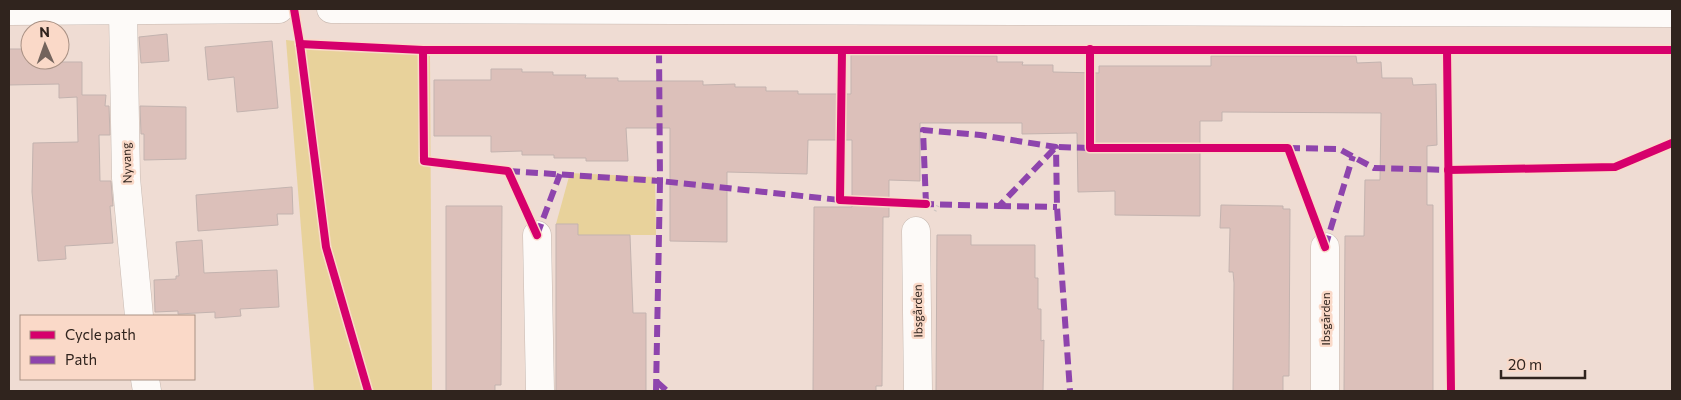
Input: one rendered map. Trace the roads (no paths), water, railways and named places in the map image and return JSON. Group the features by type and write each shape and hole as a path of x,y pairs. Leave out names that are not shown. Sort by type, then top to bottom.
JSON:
{"street":[{"path":"9,11 279,9"},
{"path":"331,9 1672,13"},
{"name":"Nyvang","path":"123,10 126,178 139,315"},
{"name":"Ibsgården","path":"916,231 918,391"},
{"path":"537,235 540,391"},
{"name":"Ibsgården","path":"1325,248 1325,391"}]}
